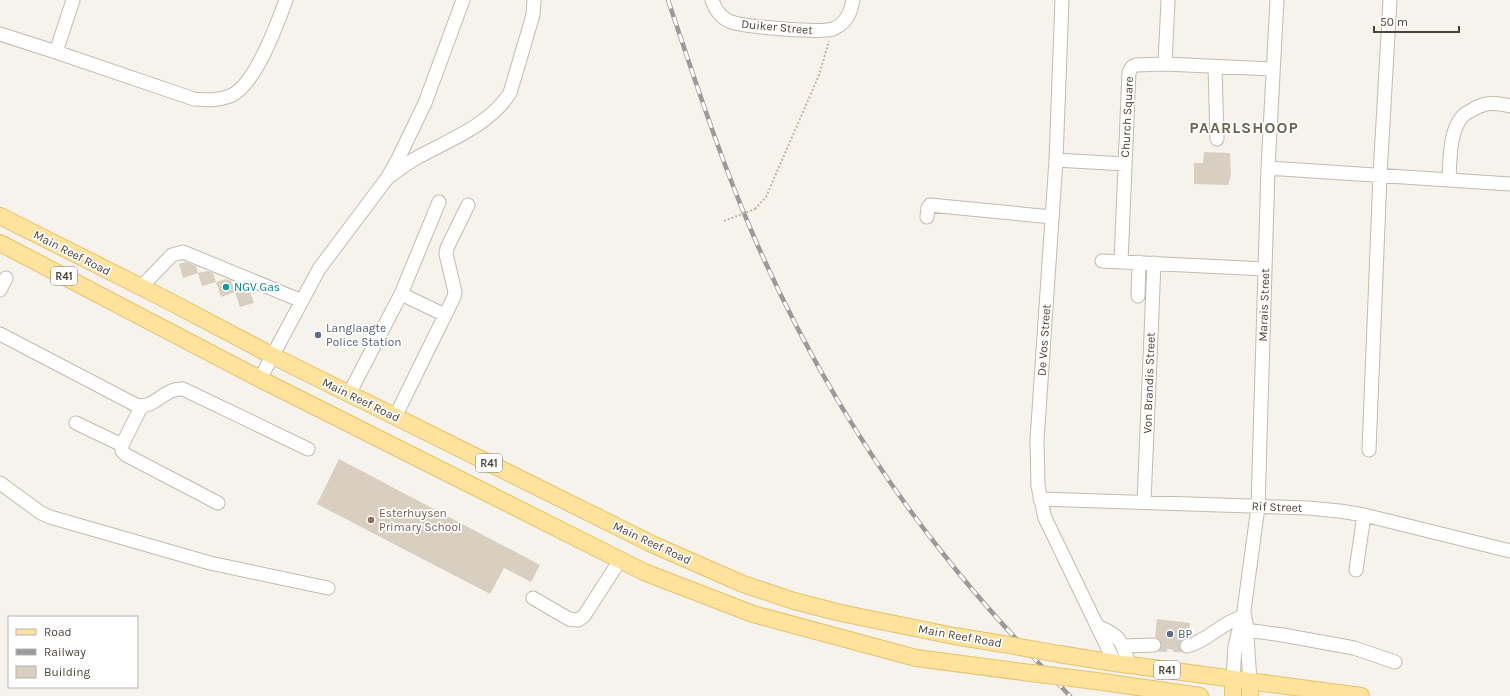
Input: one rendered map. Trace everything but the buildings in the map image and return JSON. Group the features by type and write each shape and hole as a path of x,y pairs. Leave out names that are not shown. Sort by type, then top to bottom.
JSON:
{"main road":[{"name":"Main Reef Road","path":"0,216 142,287 272,356 654,545 743,584 794,602 954,636 1122,664 1233,678 1250,688 1361,696"},
{"name":"Main Reef Road","path":"0,243 342,420 644,572 753,614 916,658 1096,681 1165,693 1200,696"},
{"path":"342,420 352,395"},
{"path":"397,448 402,420"},
{"path":"1233,678 1233,696"}],"street":[{"path":"56,52 73,0"},
{"path":"0,34 194,99 214,101 231,96 244,85 261,60 286,0"},
{"path":"260,378 319,269 388,177 426,103 463,0"},
{"path":"388,177 412,161 462,134 490,116 503,105 510,93 534,15 534,0"},
{"path":"833,29 841,25 847,18 853,0"},
{"name":"De Vos Street","path":"1062,0 1056,160 1037,424 1037,476 1040,499 1050,530 1097,626 1122,664"},
{"path":"1165,64 1168,0"},
{"name":"Marais Street","path":"1233,678 1235,646 1244,614 1258,507 1268,168 1277,0"},
{"path":"1369,450 1380,175 1390,0"},
{"name":"Duiker Street","path":"714,5 723,18 739,24 819,30 833,29"},
{"name":"Church Square","path":"1121,262 1130,70 1136,65 1165,64 1273,69"},
{"path":"1216,67 1217,138"},
{"path":"1449,180 1454,132 1462,116 1480,105 1487,103 1510,106"},
{"path":"1056,160 1125,164"},
{"path":"1268,168 1510,184"},
{"path":"352,395 401,294 439,202"},
{"path":"402,420 454,297 455,292 446,254 447,248 468,205"},
{"path":"927,217 928,208 930,205 1052,217"},
{"path":"142,287 172,255 183,252 302,302"},
{"path":"1102,261 1265,269"},
{"path":"1138,296 1139,262"},
{"name":"Von Brandis Street","path":"1144,502 1154,263"},
{"path":"0,290 6,278"},
{"path":"401,294 446,315"},
{"path":"0,334 141,407 153,403 171,390 183,389 308,449"},
{"path":"141,407 122,445 122,451 126,455 218,503"},
{"path":"76,423 122,445"},
{"path":"0,483 41,513 50,517 210,563 328,588"},
{"name":"Rif Street","path":"1040,499 1324,509 1364,515 1510,551"},
{"path":"1356,570 1364,515"},
{"path":"533,598 569,619 578,620 584,616 620,560"},
{"path":"1187,646 1198,642 1244,614"},
{"name":"Marais Street","path":"1244,614 1250,688"},
{"path":"1097,626 1116,635 1123,646 1122,664"},
{"path":"1246,630 1354,648 1395,662"},
{"path":"1123,646 1154,645"}],"path":[{"path":"724,221 755,209 766,197 819,75 833,29"}],"tunnel":[{"path":"1154,645 1187,646"}],"railway":[{"path":"668,0 697,87 739,202 770,273 813,358 862,440 916,519 990,610 1070,696"}],"place":[{"name":"NGV Gas","path":"226,287"},
{"name":"Langlaagte Police Station","path":"318,335"},
{"name":"Esterhuysen Primary School","path":"371,520"},
{"name":"BP","path":"1170,634"}],"district":[{"name":"PAARLSHOOP","path":"1244,127"}]}
